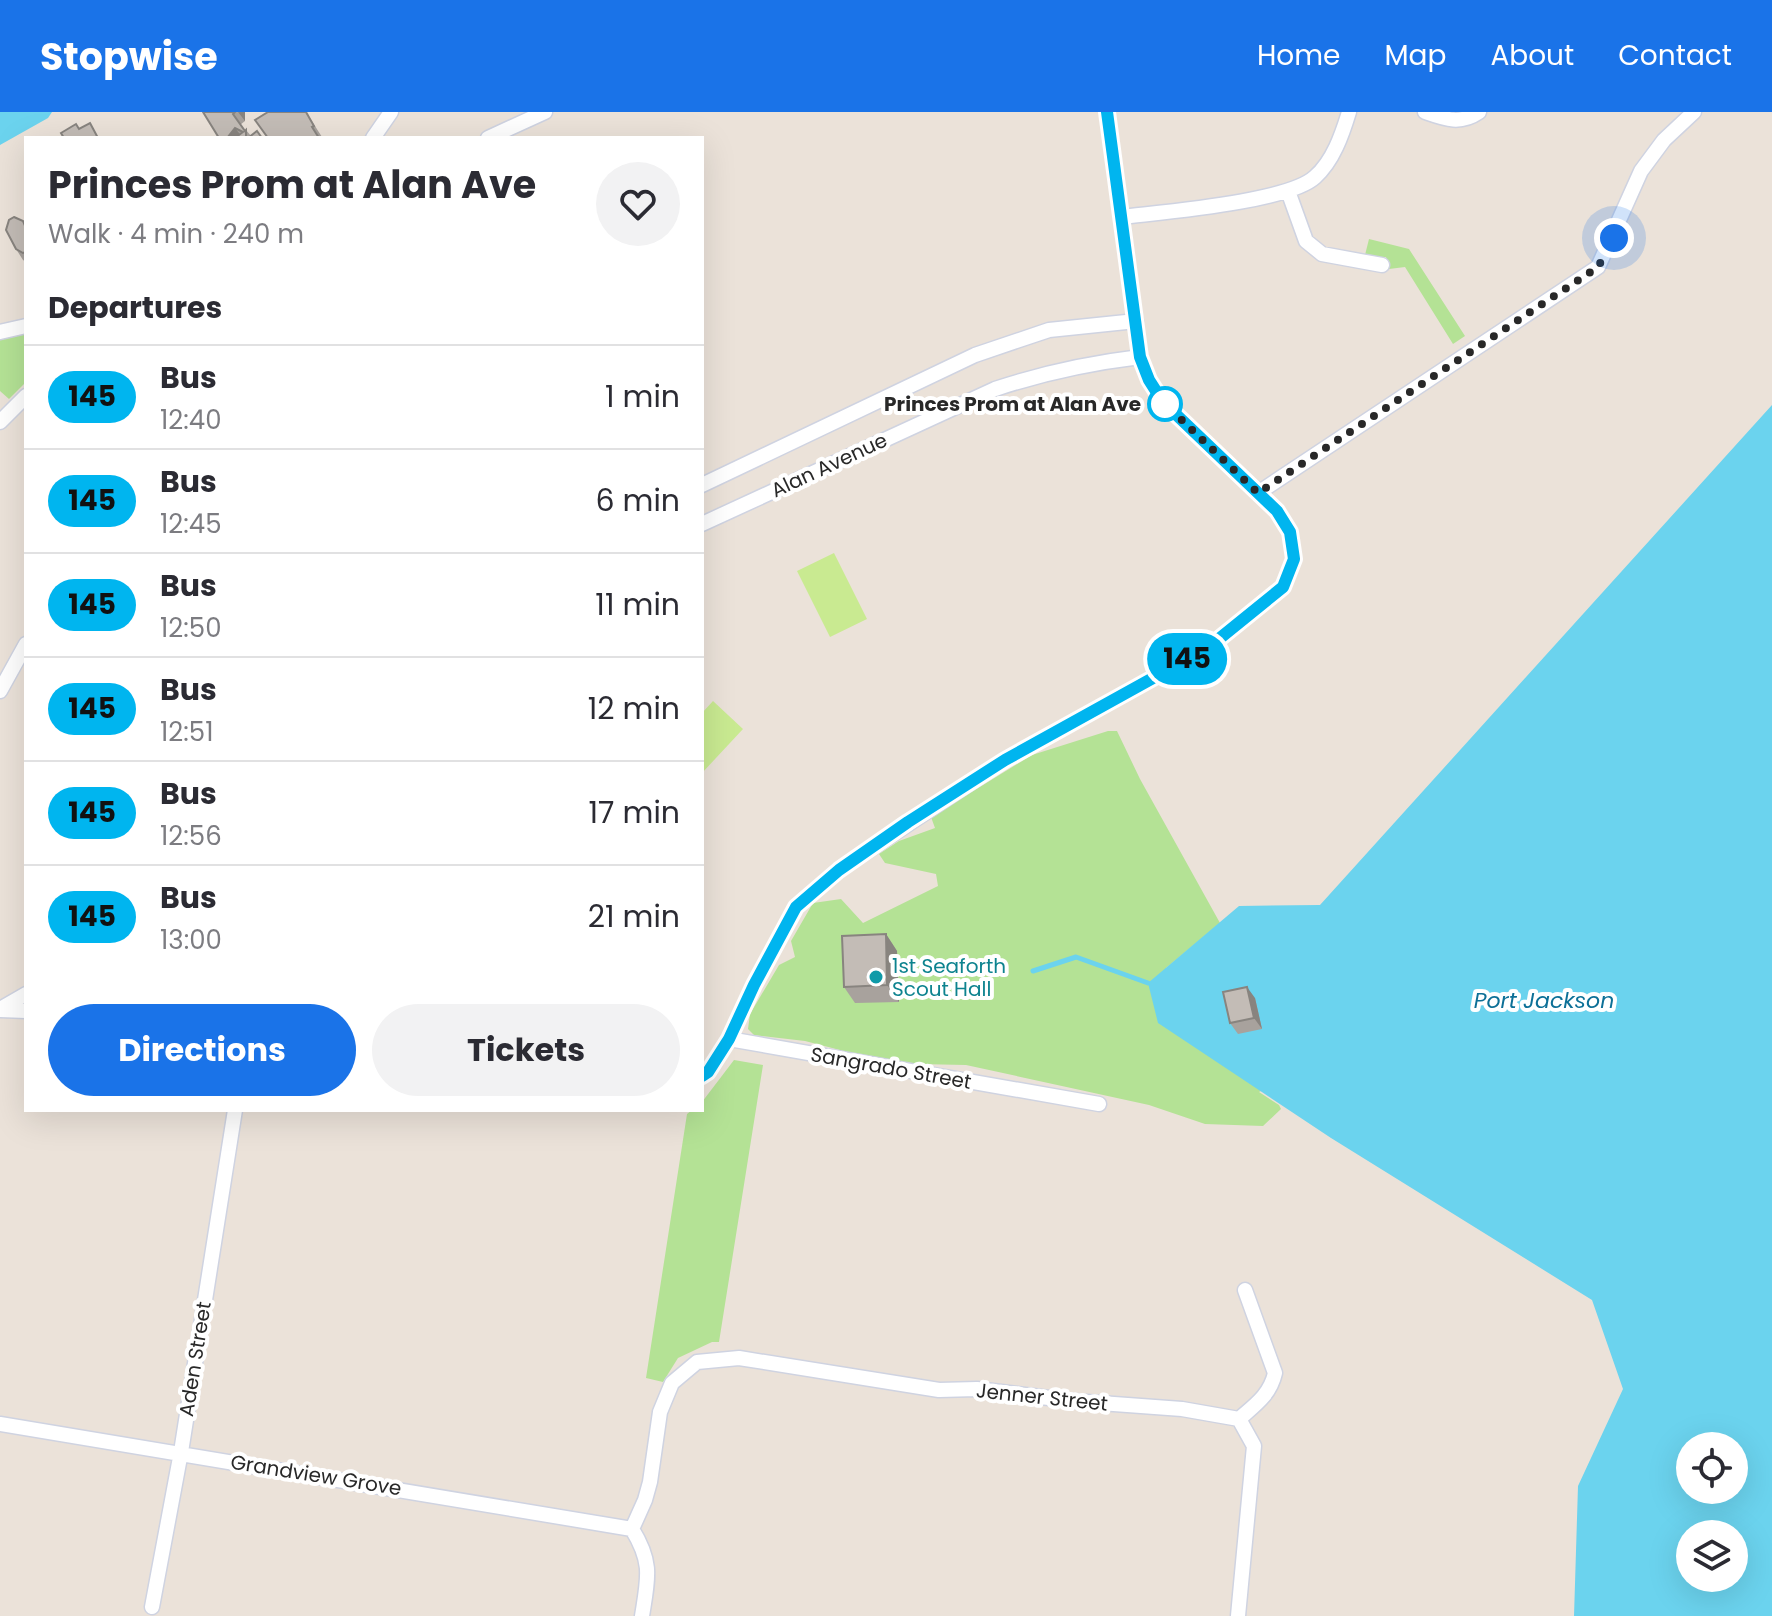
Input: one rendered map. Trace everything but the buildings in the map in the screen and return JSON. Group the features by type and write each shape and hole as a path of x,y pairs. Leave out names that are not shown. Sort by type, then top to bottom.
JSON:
{"street":[{"path":"374,136 391,112"},
{"path":"492,136 545,112"},
{"path":"704,1075 729,1039 796,907 839,870 1005,760 1209,647 1283,587 1294,559 1290,532 1277,511 1163,402 1149,380 1140,357 1107,112"},
{"path":"1122,217 1262,198 1314,179 1331,157 1343,134 1349,112"},
{"path":"1425,112 1450,121 1464,120 1479,112"},
{"path":"1258,493 1598,267 1614,238 1621,212 1641,171 1664,140 1694,112"},
{"path":"1288,191 1306,241 1322,254 1382,265"},
{"name":"Alan Avenue","path":"704,484 975,355 1049,330 1136,321"},
{"path":"0,332 24,326"},
{"name":"Alan Avenue","path":"704,523 995,389 1032,376 1093,362 1140,357"},
{"path":"0,422 24,398"},
{"path":"0,691 24,648"},
{"path":"0,1010 24,995"},
{"path":"0,1010 24,1011"},
{"name":"Sangrado Street","path":"729,1039 1099,1104"},
{"name":"Aden Street","path":"152,1607 181,1452 235,1112"},
{"path":"1238,1616 1254,1446 1239,1419 1265,1397 1272,1387 1275,1373 1245,1290"},
{"name":"Jenner Street","path":"632,1529 650,1482 660,1412 672,1383 697,1362 739,1358 939,1390 977,1389 1073,1401 1182,1409 1239,1419"},
{"name":"Grandview Grove","path":"0,1424 632,1529"},
{"path":"632,1529 645,1549 649,1574 642,1616"}],"green space":[{"path":"1369,239 1409,249 1465,336 1453,344 1405,267 1389,269 1386,257 1364,259"},
{"path":"24,332 24,384 9,399 0,391 0,338"},
{"path":"834,553 867,619 830,637 797,571"},
{"path":"713,701 743,729 704,771 704,711"},
{"path":"1108,731 1117,731 1140,779 1220,923 1166,968 1263,1090 1259,1092 1279,1105 1281,1109 1263,1126 1205,1124 1149,1105 966,1065 918,1064 867,1057 805,1041 754,1035 748,1029 750,1014 779,965 795,957 791,941 813,903 841,899 863,923 938,886 936,874 885,863 879,854 899,841 935,828 931,817 1032,755"},
{"path":"734,1060 763,1065 719,1342 712,1342 678,1358 663,1382 646,1378 687,1114 704,1112 704,1099"}],"water":[{"path":"0,112 52,112 48,118 0,145"},
{"name":"Port Jackson","path":"1772,405 1772,1616 1574,1616 1578,1486 1623,1389 1592,1300 1331,1138 1158,1023 1148,983 1239,906 1320,905"}],"waterway":[{"path":"1033,971 1076,957 1148,983"}],"bus line":[{"name":"145","path":"704,1075 729,1039 796,907 839,870 1005,760 1209,647 1283,587 1294,559 1290,532 1277,511 1163,402 1149,380 1140,357 1107,112"}],"place":[{"name":"Princes Prom at Alan Ave","path":"1165,404"},
{"name":"1st Seaforth Scout Hall","path":"876,977"}],"route":[{"path":"1165,404 1163,402 1258,493 1598,267 1614,238"}]}
